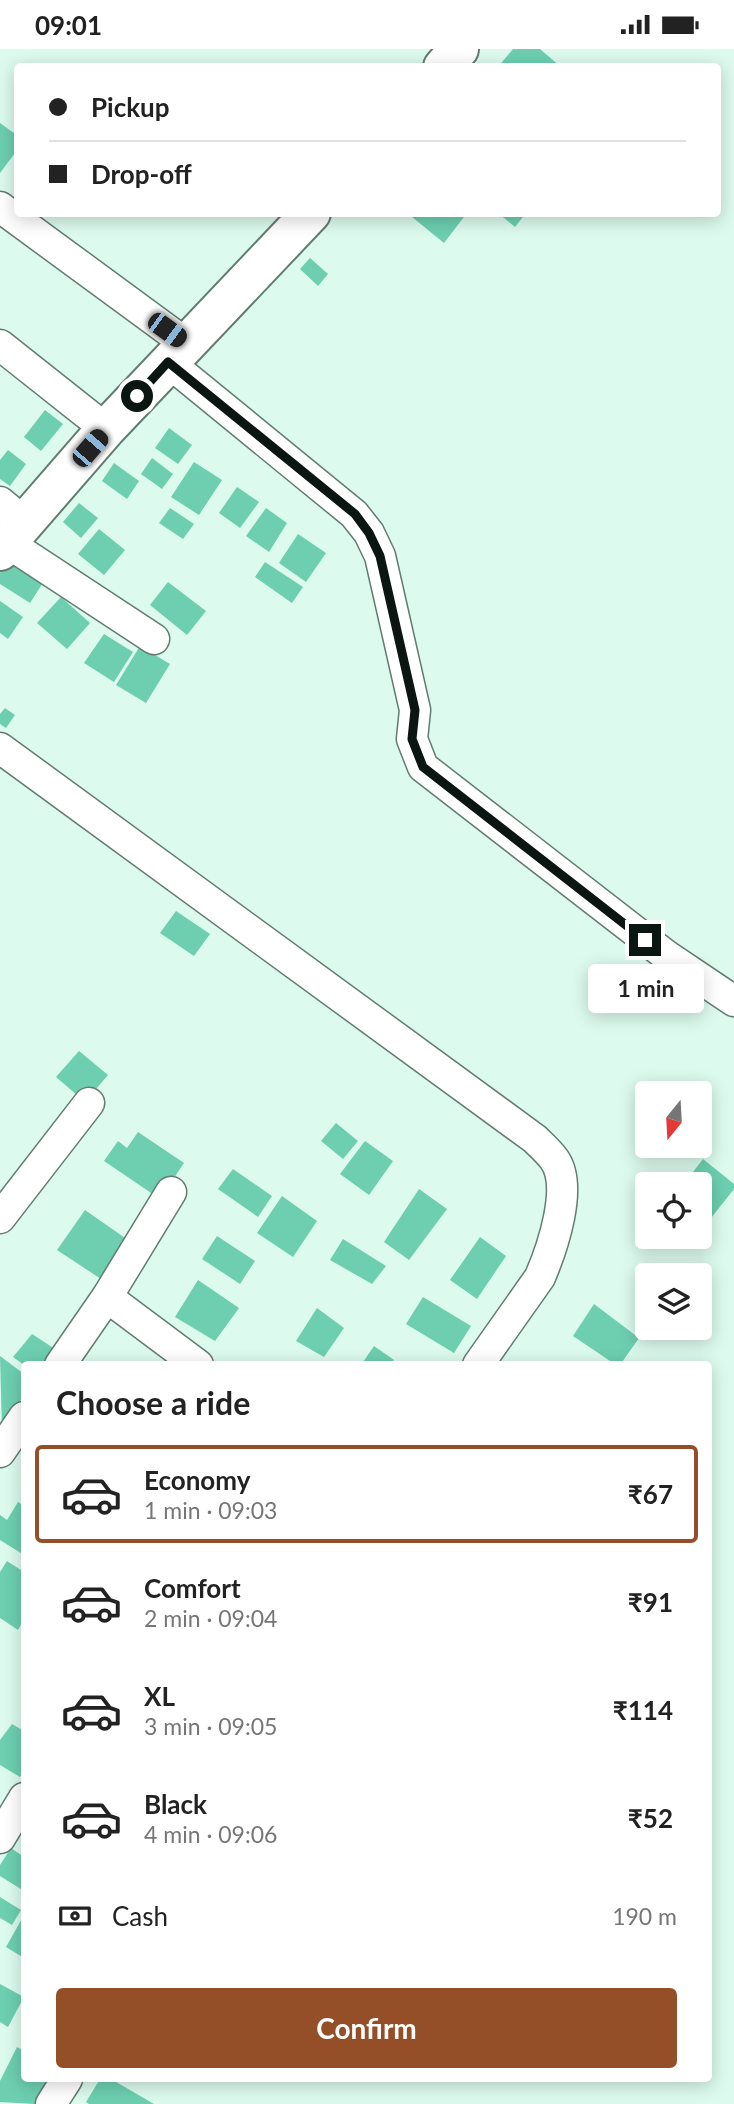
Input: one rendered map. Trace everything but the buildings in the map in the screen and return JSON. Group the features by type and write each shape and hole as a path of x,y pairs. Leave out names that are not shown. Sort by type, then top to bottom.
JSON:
{"main road":[{"path":"446,63 458,49"},
{"path":"8,530 307,217"}],"street":[{"path":"0,207 178,354 355,514 369,533 380,556 415,710 412,739 423,767 667,957 734,1001"},
{"path":"0,345 106,429"},
{"path":"8,530 154,639"},
{"path":"0,748 523,1131 556,1160 563,1183 562,1200 547,1261 540,1277 481,1361"},
{"path":"0,1218 89,1103"},
{"path":"63,1361 107,1297 171,1192"},
{"path":"107,1297 193,1361"},
{"path":"0,1453 21,1422"},
{"path":"0,1838 18,1800"},
{"path":"51,2104 65,2082"}],"route":[{"path":"137,396 168,362 355,514 369,533 380,556 415,710 412,739 423,767 645,940"}]}
